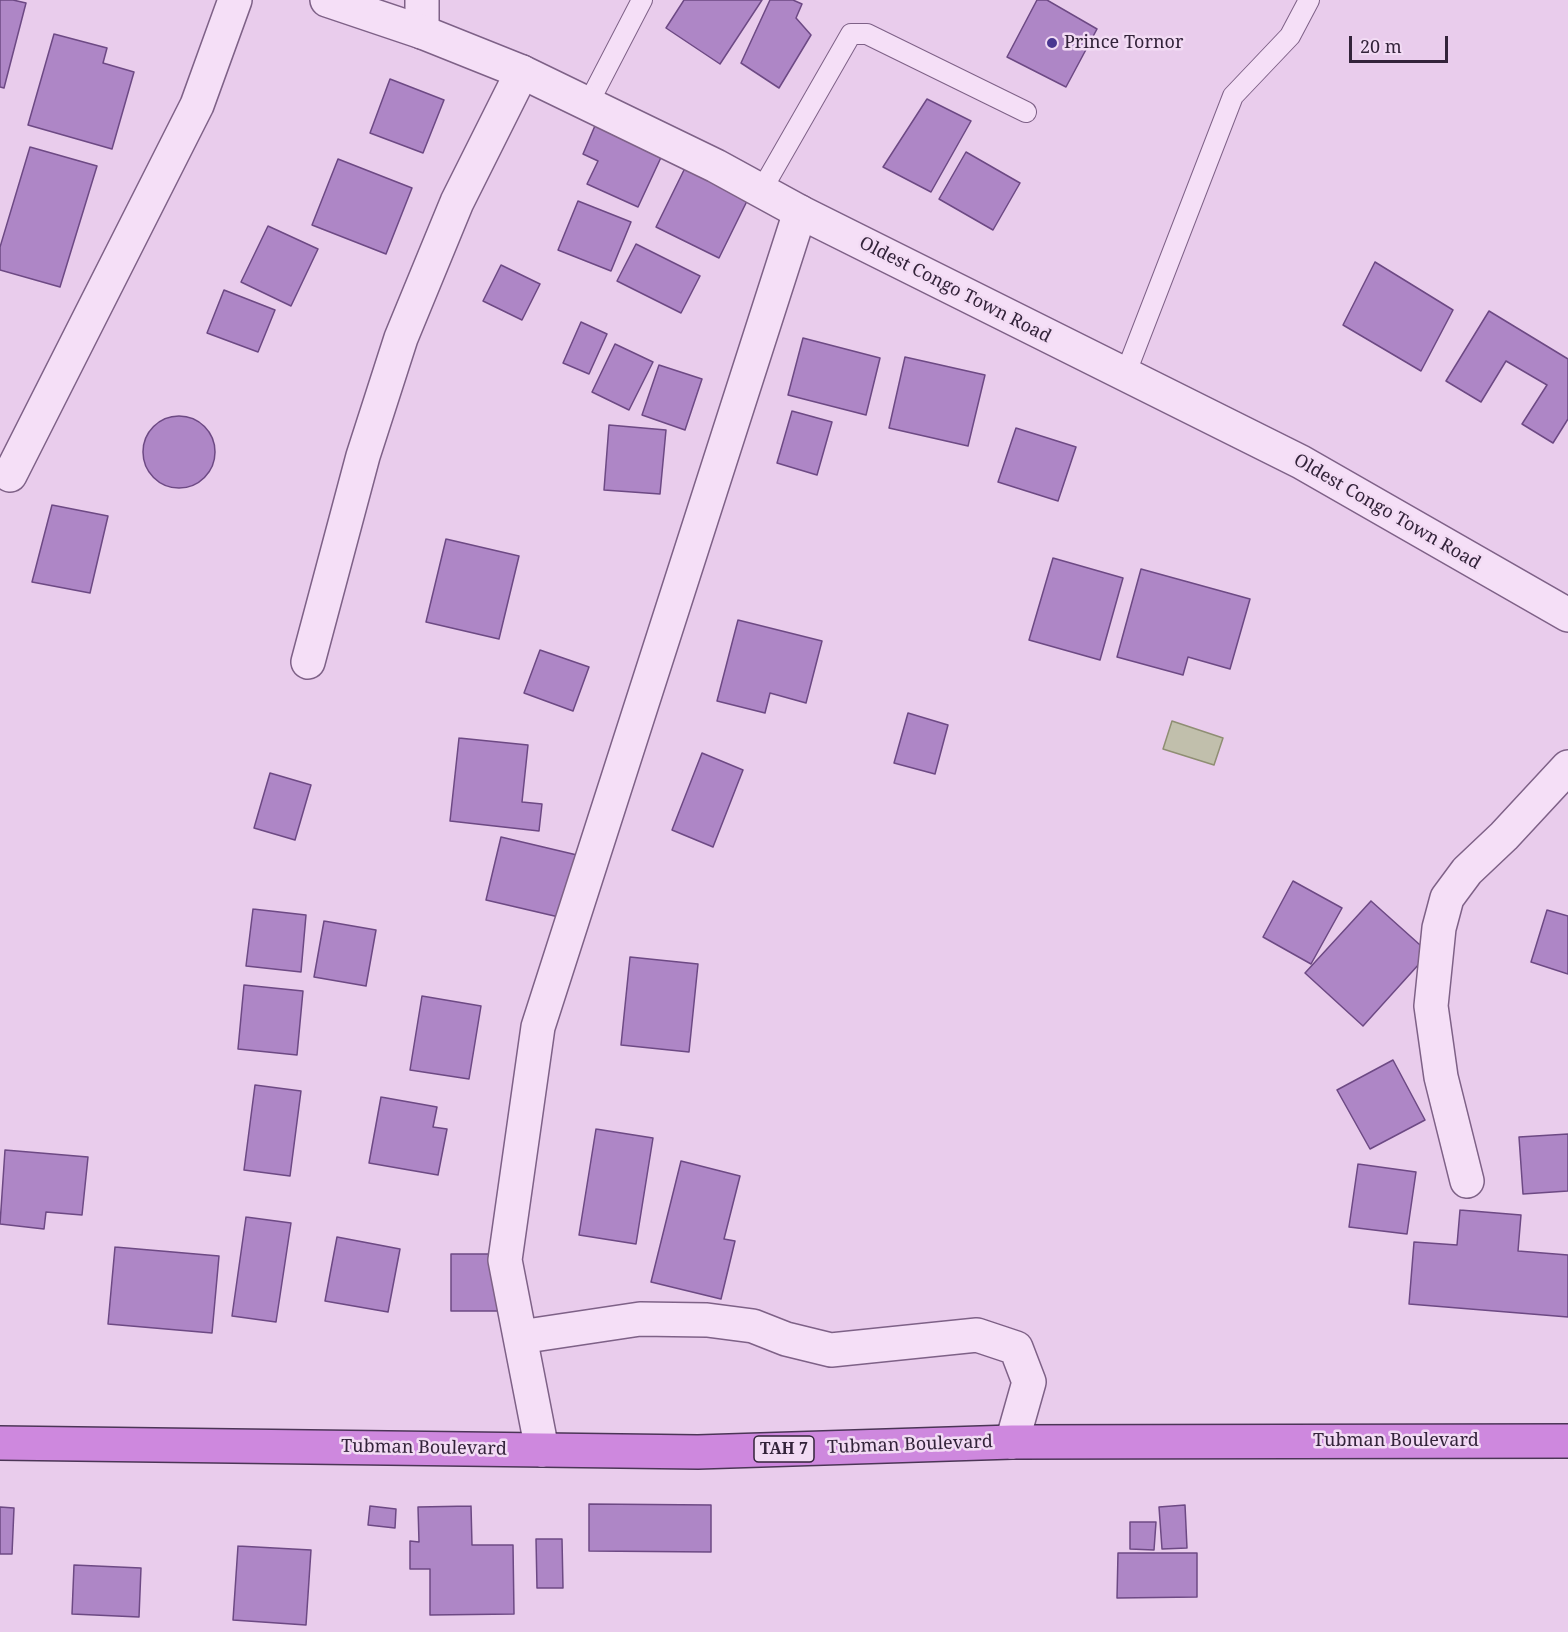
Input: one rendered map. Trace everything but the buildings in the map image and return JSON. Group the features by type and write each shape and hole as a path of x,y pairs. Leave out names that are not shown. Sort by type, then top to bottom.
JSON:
{"highway":[{"name":"Tubman Boulevard","path":"0,1443 698,1452 1012,1442 1568,1441"}],"street":[{"path":"10,475 196,105 235,0"},
{"name":"Oldest Congo Town Road","path":"327,0 422,32 522,72 716,166 800,212 1300,462 1568,615"},
{"path":"422,0 422,32"},
{"path":"308,662 363,456 401,338 457,202 522,72"},
{"path":"542,1450 505,1260 538,1027 800,212"},
{"path":"1467,1181 1441,1077 1431,1006 1439,928 1447,898 1467,871 1504,836 1568,767"},
{"path":"520,1337 640,1319 707,1320 753,1326 786,1339 831,1350 977,1335 1016,1348 1029,1382 1012,1442"}],"lane":[{"path":"588,104 642,0"},
{"path":"1125,375 1233,96 1290,36 1309,0"},
{"path":"761,191 851,34 867,34 1026,112"}],"shaded area":[{"path":"1172,721 1223,738 1214,765 1163,749"}],"place":[{"name":"Prince Tornor","path":"1052,43"}]}
